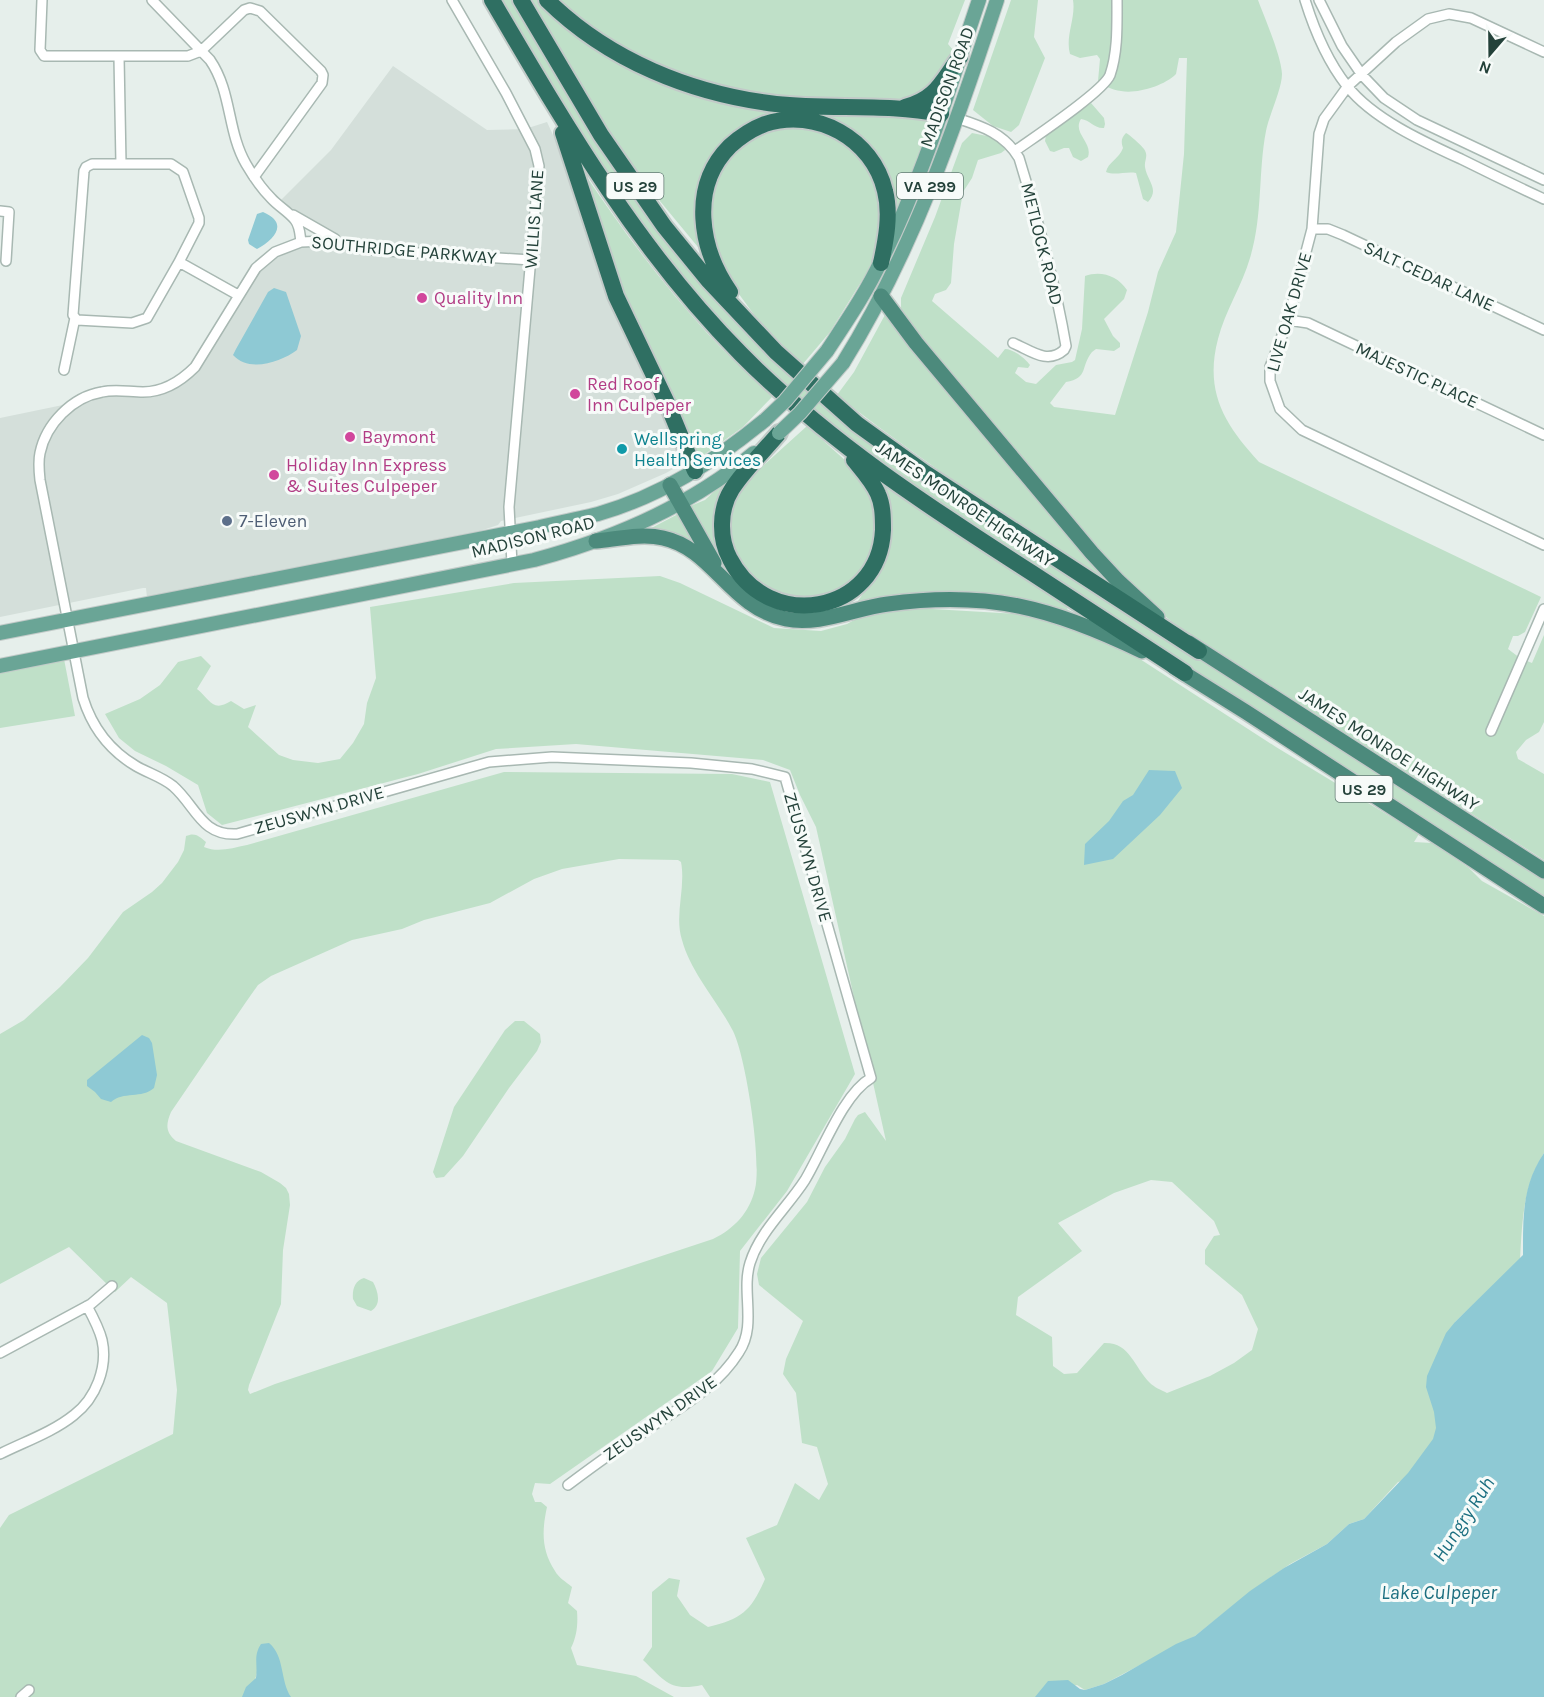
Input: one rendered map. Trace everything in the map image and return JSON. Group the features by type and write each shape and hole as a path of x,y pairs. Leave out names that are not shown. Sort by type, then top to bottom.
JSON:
{"highway":[{"name":"JAMES MONROE HIGHWAY","path":"492,0 607,190 692,300 741,354 837,439 895,483 1544,906"},
{"name":"JAMES MONROE HIGHWAY","path":"521,0 601,135 664,226 708,280 776,352 857,424 925,473 1544,871"},
{"path":"547,0 574,24 619,54 696,88 777,104 901,108 949,116"},
{"path":"901,108 918,104 931,96 960,57"},
{"path":"544,88 566,140 616,296 667,403 695,471"},
{"path":"776,352 742,310 717,271 703,227 703,199 708,182 722,156 738,139 765,124 797,120 825,125 857,142 872,159 885,190 888,217 880,263"},
{"path":"881,296 916,343 1092,553 1142,605 1199,651"},
{"path":"779,433 732,489 723,513 723,539 731,562 745,583 768,598 798,606 817,605 834,600 856,588 871,570 880,549 883,522 879,495 867,476 837,439"},
{"path":"670,485 726,583"},
{"path":"596,541 648,536 674,541 697,555 737,594 753,606 776,617 789,620 818,619 915,600 972,599 1031,608 1057,615 1098,630 1185,673"}],"main road":[{"name":"MADISON ROAD","path":"0,666 512,564 561,552 596,541 654,517 742,463 800,413 843,363 904,252 949,116 960,57 979,0"},
{"name":"MADISON ROAD","path":"0,633 598,514 670,485 725,452 786,401 827,351 863,295 949,116 997,0"}],"street":[{"path":"42,0 40,50 44,56 188,56 201,51 244,10 255,8 267,18 323,75 322,82 254,177"},
{"path":"152,0 214,65 223,82 232,133 244,161 254,177 282,209 296,221 301,242"},
{"name":"WILLIS LANE","path":"452,0 506,93 538,157 539,166 509,507 512,564"},
{"path":"1015,151 1059,120 1107,80 1115,44 1117,0"},
{"path":"1305,0 1324,46 1348,86 1376,112 1411,136 1544,199"},
{"path":"1318,0 1342,46 1362,75 1384,99 1417,120 1544,180"},
{"name":"LIVE OAK DRIVE","path":"1544,52 1472,18 1449,14 1428,19 1396,42 1348,86 1324,119 1319,134 1312,229 1288,320 1270,367 1270,381 1280,409 1302,430 1544,545"},
{"path":"119,57 121,164"},
{"name":"METLOCK ROAD","path":"949,116 983,126 1005,140 1019,158 1033,205 1066,346 1061,353 1044,357 1013,343"},
{"path":"64,370 75,318 73,315 86,167 92,164 171,164 183,172 199,223 180,262 147,318 132,323 77,320 75,318"},
{"path":"282,209 345,245"},
{"path":"0,211 9,212 6,261"},
{"name":"SALT CEDAR LANE","path":"1312,229 1328,229 1342,235 1544,330"},
{"name":"SOUTHRIDGE PARKWAY","path":"74,651 40,480 39,454 49,431 62,413 72,405 96,393 124,390 154,391 178,382 195,366 248,277 275,252 301,242 325,241 372,250 531,260"},
{"path":"180,262 238,295"},
{"name":"MAJESTIC PLACE","path":"1288,320 1308,323 1544,435"},
{"path":"1491,731 1544,609"},
{"name":"ZEUSWYN DRIVE","path":"74,651 88,712 101,735 122,757 172,785 203,822 219,833 237,834 489,762 510,759 552,757 722,765 752,768 785,777 871,1078 858,1088 828,1136 806,1178 757,1246 751,1260 747,1280 748,1327 746,1338 738,1354 721,1376 700,1394 568,1485"},
{"path":"0,1353 87,1306 112,1286"},
{"path":"0,1454 65,1422 76,1414 90,1397 100,1377 103,1347 97,1326 87,1306"},
{"path":"21,1697 29,1690"}],"shaded area":[{"path":"393,66 487,130 525,129 547,122 570,172 597,267 625,336 684,461 666,473 618,494 501,521 498,525 480,531 147,598 146,588 143,588 0,617 0,418 124,390 154,391 193,369 238,295 270,256 301,242 335,242 277,204 331,150"}],"green space":[{"path":"500,0 514,0 674,248 932,486 1544,879 1544,898 937,505 823,420 751,353 696,295 611,184"},
{"path":"529,0 541,0 602,48 783,112 708,169 712,264 626,160"},
{"path":"551,0 965,0 948,44 953,50 947,69 939,82 897,104 740,94 633,57"},
{"path":"1011,0 1038,0 1034,37 1045,58 1019,125 1011,132 993,126 973,110"},
{"path":"1073,0 1258,0 1276,47 1282,74 1266,131 1254,242 1247,268 1221,329 1214,358 1216,391 1220,406 1236,435 1259,462 1541,597 1525,632 1513,636 1508,649 1532,663 1544,635 1544,722 1539,732 1526,740 1516,752 1518,759 1544,774 1544,860 1175,624 1134,592 910,325 901,309 901,298 935,217 962,143 972,133 992,137 1005,150 978,160 972,178 963,192 954,244 951,283 946,290 935,294 932,301 998,358 1005,349 1022,357 1030,365 1028,368 1018,367 1015,373 1026,382 1036,384 1056,365 1075,360 1082,329 1085,276 1103,274 1119,281 1127,290 1124,299 1104,319 1113,336 1120,343 1120,347 1114,351 1096,349 1092,352 1081,375 1066,382 1050,403 1054,407 1115,415 1148,312 1158,272 1176,232 1184,154 1187,58 1179,58 1176,74 1165,82 1150,88 1127,92 1106,86 1098,81 1100,59 1097,55 1080,58 1070,54"},
{"path":"1091,103 1104,118 1105,124 1104,128 1101,128 1081,119 1079,129 1088,147 1088,157 1081,161 1073,157 1069,148 1050,151 1045,141 1046,135"},
{"path":"858,111 929,119 930,128 897,218 887,180 817,117"},
{"path":"793,125 828,131 866,160 885,211 876,253 866,274 830,332 802,365 755,316 725,275 707,224 720,166 754,134"},
{"path":"1126,133 1145,151 1146,172 1153,189 1148,202 1143,199 1136,173 1106,172 1121,152 1122,140"},
{"path":"577,162 607,207 689,313 772,397 743,427 698,459 620,297"},
{"path":"886,313 1120,589 941,471 837,395 854,372"},
{"path":"807,426 847,462 873,493 877,542 857,579 821,599 772,594 746,571 734,549 730,532 731,517 738,492 755,473"},
{"path":"724,482 730,482 714,533 716,548 710,549 688,507 705,500"},
{"path":"886,488 1070,605 1067,609 1072,612 1071,617 1042,608 860,603 858,601 877,573 882,490"},
{"path":"680,513 700,550 640,534"},
{"path":"660,576 680,583 774,628 821,631 847,624 865,614 915,608 1020,614 1071,627 1126,650 1276,747 1419,834 1414,842 1432,843 1469,868 1482,881 1544,916 1544,1153 1528,1191 1523,1218 1520,1260 1455,1322 1447,1471 1398,1482 1364,1519 1349,1524 1327,1544 1290,1564 1254,1589 1195,1636 1104,1684 1085,1690 1077,1685 1039,1697 710,1697 702,1685 675,1686 657,1674 643,1660 652,1647 652,1592 669,1578 680,1580 677,1596 690,1615 708,1627 737,1617 750,1606 765,1579 746,1538 777,1525 795,1483 819,1500 828,1484 817,1447 802,1443 796,1393 783,1374 786,1359 803,1321 759,1285 757,1274 761,1258 807,1202 825,1167 845,1139 858,1115 865,1112 886,1141 816,827 790,770 763,760 576,744 496,749 418,774 222,825 207,813 198,785 135,751 119,738 105,714 140,699 160,685 178,662 201,656 211,666 197,689 215,705 220,706 231,701 244,709 256,705 248,727 279,755 293,760 318,763 340,759 364,724 367,703 376,678 370,607 514,583","holes":["1151,1180 1172,1182 1214,1221 1220,1235 1214,1236 1205,1250 1205,1264 1242,1295 1258,1329 1252,1350 1210,1376 1167,1393 1150,1383 1126,1351 1113,1344 1104,1343 1077,1373 1064,1374 1053,1366 1052,1337 1016,1315 1018,1297 1082,1251 1058,1223 1114,1193"]},
{"path":"64,659 75,716 0,728 0,672"},
{"path":"504,772 732,774 770,782 855,1074 787,1191 740,1251 738,1328 712,1371 550,1484 535,1483 532,1494 535,1502 541,1502 547,1507 544,1540 550,1563 558,1575 572,1587 568,1603 577,1611 577,1630 571,1648 577,1665 636,1676 674,1697 289,1697 265,1645 250,1697 0,1697 0,1528 9,1515 173,1434 177,1390 167,1303 131,1277 115,1292 69,1247 0,1284 0,1034 24,1020 60,987 88,958 123,912 162,883 178,862 184,850 186,836 197,835 206,842 204,847 215,850 247,845","holes":["619,859 678,860 681,862 682,872 679,921 682,940 698,975 733,1031 748,1085 755,1134 757,1176 753,1197 740,1219 713,1239 250,1394 249,1385 281,1304 283,1250 290,1205 289,1194 280,1183 261,1172 176,1141 168,1131 167,1124 171,1112 258,985 271,976 352,940 402,929 424,920 490,903 534,879 562,869"]},
{"path":"515,1021 524,1021 540,1034 541,1042 537,1051 463,1156 444,1177 436,1178 433,1172 454,1107 505,1030"},
{"path":"364,1278 373,1282 377,1294 377,1305 371,1311 357,1306 353,1299 355,1286"}],"water":[{"path":"263,212 276,221 277,226 274,236 257,249 249,244 248,240 257,214"},
{"path":"274,288 286,292 301,336 297,350 274,362 248,364 233,355 268,292"},
{"path":"1149,770 1175,771 1182,788 1160,815 1113,859 1084,865 1085,844 1109,821 1123,801 1133,795"},
{"path":"142,1035 149,1038 152,1043 157,1075 154,1088 111,1102 101,1099 87,1086 87,1080"},
{"name":"Lake Culpeper","path":"1544,1153 1544,1697 1035,1697 1048,1681 1068,1680 1085,1690 1104,1684 1195,1636 1250,1591 1284,1568 1327,1544 1349,1524 1364,1519 1408,1473 1433,1439 1436,1428 1434,1412 1426,1387 1427,1376 1446,1333 1523,1255 1525,1202 1531,1177"},
{"path":"269,1643 278,1655 285,1684 291,1697 242,1697 246,1687 256,1678 256,1657 261,1644"}],"place":[{"name":"Quality Inn","path":"422,298"},
{"name":"Red Roof Inn Culpeper","path":"575,394"},
{"name":"Baymont","path":"350,437"},
{"name":"Wellspring Health Services","path":"622,449"},
{"name":"Holiday Inn Express & Suites Culpeper","path":"274,475"},
{"name":"7-Eleven","path":"227,521"}],"water label":[{"name":"Hungry Ruh","path":"1463,1519"}]}
